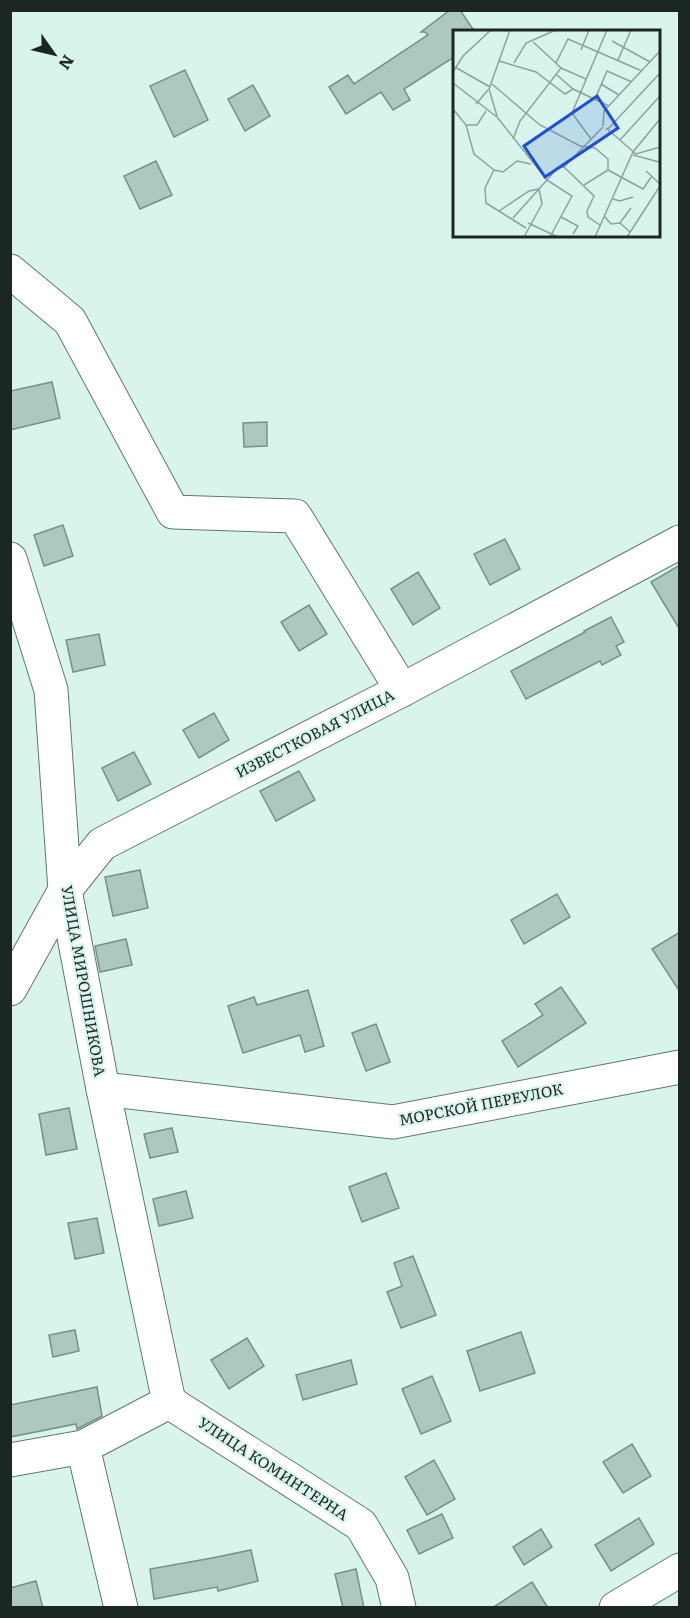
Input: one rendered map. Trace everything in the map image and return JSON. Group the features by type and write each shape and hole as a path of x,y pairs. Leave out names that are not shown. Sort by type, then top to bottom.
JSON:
{"street":[{"path":"10,271 70,321 173,512 295,516 402,690"},
{"name":"ИЗВЕСТКОВАЯ УЛИЦА","path":"10,989 65,890 102,844 402,690 680,542"},
{"name":"УЛИЦА МИРОШНИКОВА","path":"10,559 51,690 65,890 103,1089 170,1402"},
{"name":"МОРСКОЙ ПЕРЕУЛОК","path":"103,1089 393,1122 680,1066"},
{"path":"10,1460 83,1447 170,1402"},
{"name":"УЛИЦА КОМИНТЕРНА","path":"170,1402 361,1525 392,1578 399,1608"},
{"path":"83,1447 121,1608"},
{"path":"616,1608 678,1572"}],"building":[{"path":"450,10 460,10 474,30 453,30 453,58 404,89 410,100 393,110 381,92 346,114 329,87 348,75 354,84 428,35 421,32"},
{"path":"185,70 208,120 174,137 150,86"},
{"path":"253,85 270,116 245,131 228,99"},
{"path":"156,161 172,195 140,209 124,176"},
{"path":"52,382 60,418 10,430 10,391"},
{"path":"267,422 267,446 244,447 243,423"},
{"path":"63,525 73,556 44,566 34,535"},
{"path":"505,539 520,569 490,585 474,554"},
{"path":"680,565 680,630 651,582"},
{"path":"418,572 440,608 413,625 391,589"},
{"path":"309,605 327,634 299,651 281,622"},
{"path":"611,617 624,642 616,646 621,655 602,665 600,661 526,699 511,671"},
{"path":"99,634 105,665 73,672 66,640"},
{"path":"214,713 229,740 199,758 183,730"},
{"path":"134,752 151,784 118,801 102,768"},
{"path":"299,771 315,800 276,821 260,791"},
{"path":"140,870 148,908 113,916 105,877"},
{"path":"557,894 570,917 524,944 511,920"},
{"path":"680,932 680,992 652,949"},
{"path":"126,939 132,965 100,972 95,946"},
{"path":"561,987 586,1023 518,1067 502,1041 543,1015 535,1004"},
{"path":"308,990 324,1046 305,1052 300,1035 243,1053 228,1006 254,997 257,1005"},
{"path":"376,1024 390,1062 366,1071 352,1033"},
{"path":"69,1108 77,1149 46,1155 39,1114"},
{"path":"172,1128 178,1152 150,1158 144,1134"},
{"path":"386,1173 399,1208 362,1222 349,1187"},
{"path":"186,1191 193,1218 159,1226 153,1199"},
{"path":"97,1218 104,1253 75,1259 68,1223"},
{"path":"413,1256 436,1315 401,1328 387,1292 402,1286 394,1263"},
{"path":"75,1330 79,1351 53,1357 49,1335"},
{"path":"521,1332 535,1373 480,1391 467,1351"},
{"path":"247,1338 264,1366 229,1389 211,1360"},
{"path":"351,1360 357,1384 303,1400 296,1375"},
{"path":"432,1376 451,1421 421,1434 402,1389"},
{"path":"97,1387 102,1416 77,1429 76,1424 10,1437 10,1405"},
{"path":"632,1444 651,1476 623,1493 603,1462"},
{"path":"434,1460 455,1499 427,1515 405,1477"},
{"path":"442,1514 453,1538 419,1554 407,1530"},
{"path":"639,1518 654,1544 611,1571 595,1545"},
{"path":"541,1529 552,1547 524,1565 513,1547"},
{"path":"251,1550 258,1581 218,1591 217,1587 154,1599 150,1569"},
{"path":"356,1569 364,1608 343,1608 335,1574"},
{"path":"36,1581 43,1608 10,1608 10,1588"},
{"path":"532,1582 548,1608 492,1608"}]}
